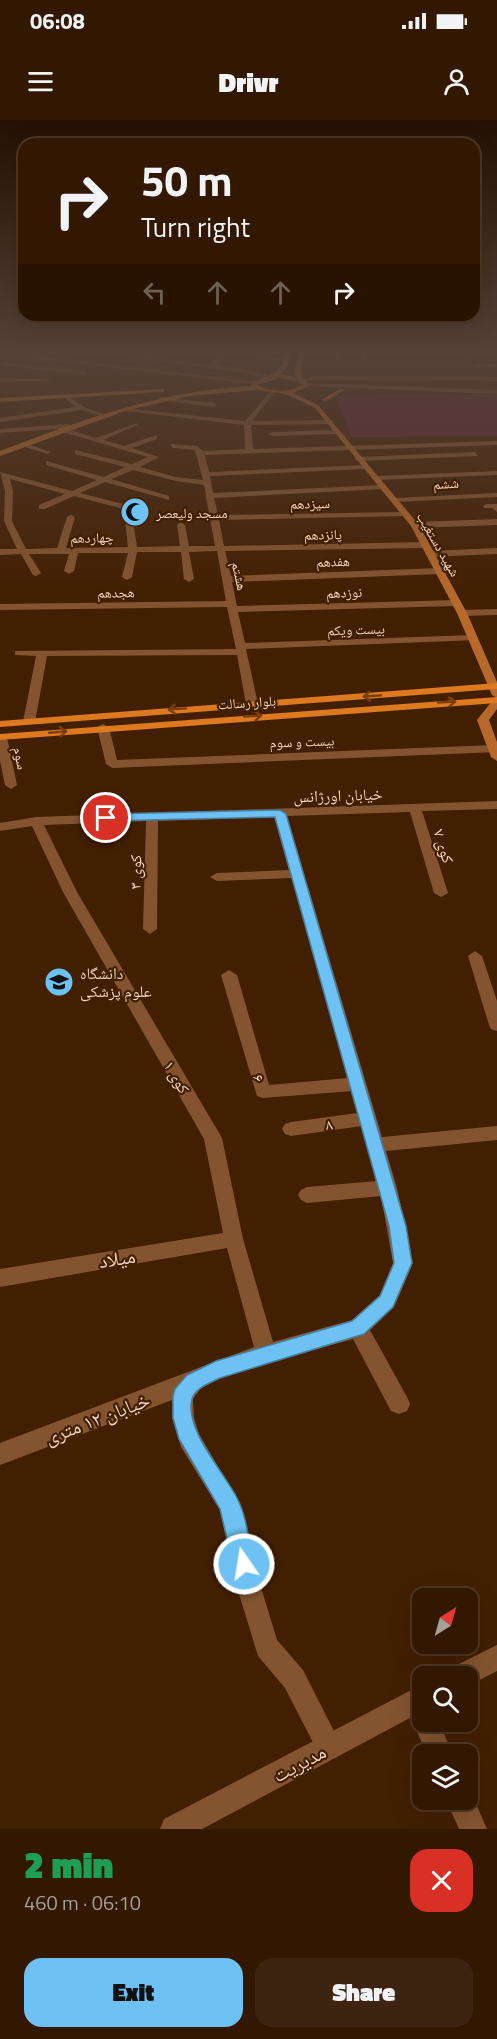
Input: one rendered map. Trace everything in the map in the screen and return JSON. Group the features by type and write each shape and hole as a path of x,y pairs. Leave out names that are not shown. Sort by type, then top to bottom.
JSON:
{"main road":[{"path":"0,454 56,432"},
{"name":"شهید دستغیب","path":"337,432 415,525 462,613 496,694"},
{"path":"496,694 483,720 496,753"},
{"name":"بلوار رسالت","path":"0,737 102,721 252,704 496,694"},
{"name":"بلوار رسالت","path":"0,724 102,721 496,694"}],"street":[{"path":"42,507 155,457 67,432"},
{"path":"116,432 78,450 177,479 365,467"},
{"path":"248,432 249,450"},
{"path":"272,434 337,432"},
{"path":"112,454 154,437"},
{"path":"172,446 197,447 201,453 497,443"},
{"path":"25,444 47,452"},
{"name":"هشتم","path":"201,453 252,704"},
{"path":"358,459 483,463"},
{"path":"49,463 166,498"},
{"path":"376,478 483,463"},
{"path":"2,474 128,508 133,550 127,577"},
{"path":"2,474 7,478 9,489 8,523 36,573"},
{"path":"210,496 383,487"},
{"name":"ششم","path":"396,500 497,495"},
{"path":"487,506 495,506 497,510"},
{"name":"سیزدهم","path":"214,518 406,514"},
{"path":"61,551 71,517"},
{"path":"415,525 497,522"},
{"path":"181,525 189,579"},
{"name":"چهاردهم","path":"0,552 221,550"},
{"name":"پانزدهم","path":"221,550 497,552"},
{"path":"69,571 74,551"},
{"name":"هفدهم","path":"227,579 440,571"},
{"name":"نوزدهم","path":"233,607 456,603"},
{"name":"هجدهم","path":"0,608 233,607"},
{"path":"462,613 497,612"},
{"name":"بیست ویکم","path":"19,653 242,649 473,638"},
{"path":"29,722 42,654"},
{"name":"بیست و سوم","path":"102,721 112,764 496,753"},
{"name":"سوم","path":"0,737 11,784"},
{"name":"خیابان اورژانس","path":"0,827 36,821 497,805"},
{"name":"کوی ۷","path":"415,808 441,893"},
{"path":"280,814 366,1119 388,1188 403,1263 387,1301 358,1328 399,1404"},
{"name":"کوی ۳","path":"150,929 152,816"},
{"name":"کوی ۱","path":"36,821 70,892 213,1138 234,1239 266,1353"},
{"path":"217,877 297,874"},
{"path":"475,956 497,1025"},
{"name":"۶","path":"229,975 263,1092 356,1084"},
{"name":"۸","path":"291,1129 366,1119"},
{"path":"375,1144 497,1133"},
{"path":"307,1195 388,1188"},
{"name":"میلاد","path":"0,1278 234,1239"},
{"name":"خیابان ۱۲ متری","path":"0,1455 194,1381 216,1370 266,1353 358,1328"},
{"path":"194,1381 182,1396 183,1418 189,1439 230,1506 248,1584 267,1647 294,1679 329,1747"},
{"path":"478,1667 497,1657"},
{"name":"مدیریت","path":"183,1827 329,1747 412,1713"},
{"path":"464,1810 473,1829"}],"shaded area":[{"path":"349,432 497,432 497,436 351,437"}],"place":[{"name":"مسجد ولیعصر","path":"135,512"},
{"name":"دانشگاه علوم پزشکی","path":"59,982"}],"route":[{"path":"106,818 280,814 397,1226 403,1263 387,1301 358,1328 266,1353 216,1370 194,1381 182,1396 183,1418 189,1439 230,1506 244,1564"}]}
